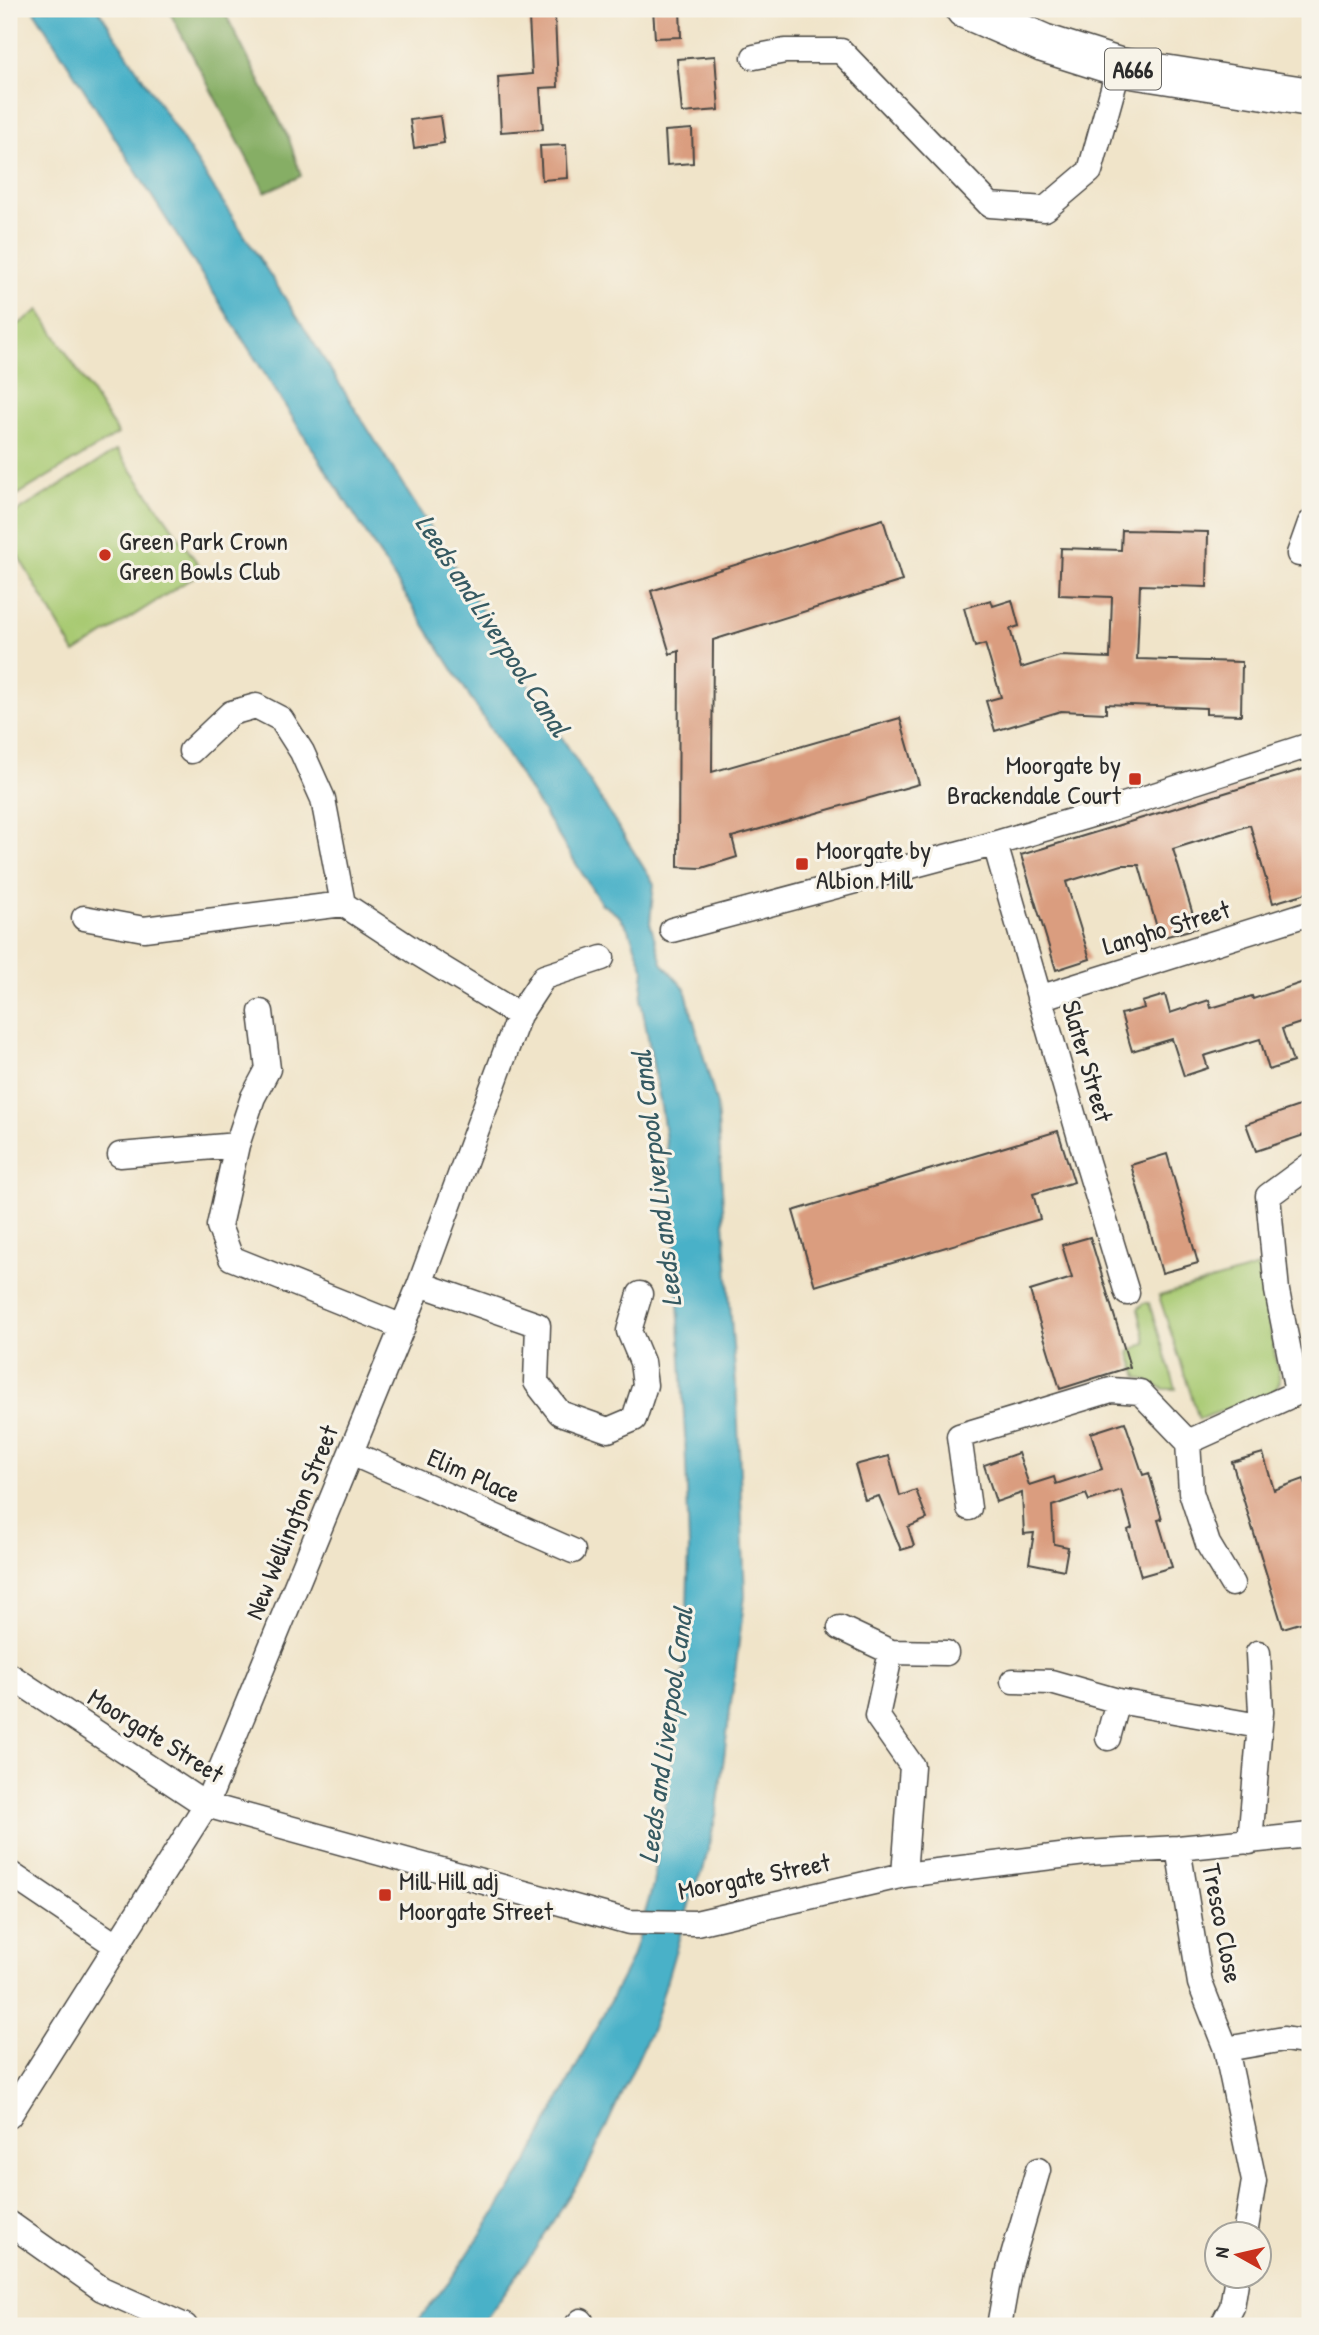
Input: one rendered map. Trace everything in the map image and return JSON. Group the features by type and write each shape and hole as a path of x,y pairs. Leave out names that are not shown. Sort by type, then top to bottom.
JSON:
{"highway":[{"name":"A666","path":"965,9 1043,43 1119,67 1310,96"}],"street":[{"path":"754,57 785,51 841,51 990,205 1045,209 1090,171 1119,67"},
{"path":"1299,554 1310,523"},
{"path":"191,751 231,713 256,706 281,719 302,752 323,799 343,904"},
{"path":"672,930 995,844 1310,745"},
{"name":"Slater Street","path":"995,844 1127,1293"},
{"path":"84,918 144,929 343,904 519,1015"},
{"name":"Langho Street","path":"1039,998 1310,914"},
{"name":"New Wellington Street","path":"9,2114 206,1805 420,1284 519,1015 544,977 602,958"},
{"path":"261,1012 268,1069 253,1097 237,1145 219,1226 231,1258 402,1327"},
{"path":"120,1155 237,1145"},
{"path":"1188,1442 1303,1389 1277,1291 1268,1196 1310,1165"},
{"path":"420,1284 538,1325 536,1382 560,1413 608,1430 634,1419 645,1385 642,1362 629,1331 640,1294"},
{"path":"969,1508 959,1436 1111,1390 1140,1392 1188,1442 1191,1492 1208,1544 1232,1584"},
{"name":"Elim Place","path":"351,1453 573,1551"},
{"path":"840,1628 891,1652 946,1653"},
{"path":"891,1652 877,1716 912,1766 904,1875"},
{"path":"1250,1842 1261,1712 1258,1653"},
{"name":"Moorgate Street","path":"9,1675 206,1805 629,1922 695,1923 904,1875 1085,1853 1178,1848 1310,1835"},
{"path":"1013,1681 1051,1682 1118,1701 1259,1726"},
{"path":"1108,1738 1118,1701"},
{"name":"Tresco Close","path":"1178,1848 1200,1983 1226,2049 1254,2180 1247,2220"},
{"path":"9,1873 117,1946"},
{"path":"1226,2049 1284,2039 1310,2043"},
{"path":"999,2326 1009,2270 1038,2170"},
{"path":"9,2223 102,2289 185,2326"},
{"path":"1222,2326 1232,2307 1235,2290"}],"green space":[{"path":"168,9 223,9 289,139 301,176 265,192"},
{"name":"Green Park Crown Green Bowls Club","path":"39,310 118,434 9,500 9,331"},
{"name":"Green Park Crown Green Bowls Club","path":"117,450 203,571 75,653 9,540 9,517"},
{"path":"1258,1267 1280,1381 1274,1393 1199,1419 1159,1296"},
{"path":"1144,1303 1149,1303 1176,1389 1164,1389 1138,1377 1129,1351 1146,1343 1138,1309"}],"water":[{"path":"33,9 98,9 305,329 654,884 650,923 662,963 685,989 717,1105 737,1400 745,1595 717,1811 703,1871 693,1891 654,2024 587,2168 532,2254 481,2326 414,2326 457,2271 526,2165 632,1958 653,1885 679,1712 686,1639 689,1547 685,1435 672,1185 662,1112 641,1001 644,970 629,930 619,916 601,903"}],"building":[{"path":"653,9 680,9 681,37 655,38"},
{"path":"555,16 558,87 540,88 543,129 501,132 498,77 532,74 529,18"},
{"path":"715,56 719,110 682,113 677,59"},
{"path":"440,116 444,143 414,148 410,120"},
{"path":"692,129 693,163 667,165 665,131"},
{"path":"566,145 568,178 542,180 540,146"},
{"path":"883,519 902,581 713,640 712,772 900,718 919,784 732,837 737,857 702,868 678,867 679,651 670,654 651,591"},
{"path":"1122,530 1208,532 1207,587 1140,585 1137,659 1242,662 1241,715 1206,714 1206,708 1106,704 1106,713 1061,711 995,731 986,701 1001,697 985,644 975,647 964,608 991,600 993,606 1012,600 1019,626 1010,629 1021,668 1060,656 1110,658 1112,597 1059,595 1061,548 1121,550"},
{"path":"1310,767 1310,892 1273,903 1250,825 1173,849 1197,928 1160,938 1139,865 1122,865 1066,882 1090,959 1056,970 1021,855"},
{"path":"1310,980 1310,1020 1282,1029 1293,1062 1269,1070 1260,1039 1204,1056 1208,1068 1184,1076 1172,1039 1132,1051 1121,1014 1144,1008 1142,1002 1165,995 1170,1013 1209,1000 1211,1008 1252,996 1253,999"},
{"path":"1305,1104 1310,1119 1310,1133 1256,1151 1246,1124"},
{"path":"1058,1131 1074,1182 1033,1194 1040,1219 815,1286 793,1211"},
{"path":"1167,1154 1198,1263 1162,1273 1131,1165"},
{"path":"1090,1237 1130,1367 1060,1389 1030,1291 1072,1278 1062,1245"},
{"path":"1125,1422 1143,1475 1149,1473 1162,1519 1158,1520 1172,1567 1141,1576 1128,1530 1132,1528 1121,1490 1089,1501 1086,1494 1052,1506 1054,1544 1068,1547 1064,1570 1029,1563 1034,1533 1024,1534 1022,1493 996,1502 984,1465 1018,1453 1029,1485 1054,1477 1056,1484 1102,1469 1091,1433"},
{"path":"1263,1453 1274,1490 1304,1479 1310,1496 1310,1620 1283,1628 1232,1462"},
{"path":"889,1456 900,1496 916,1490 927,1519 908,1527 914,1546 901,1550 879,1496 865,1500 855,1465"}],"place":[{"name":"Green Park Crown Green Bowls Club","path":"105,555"},
{"name":"Moorgate by Brackendale Court","path":"1135,779"},
{"name":"Moorgate by Albion Mill","path":"802,864"},
{"name":"Mill Hill adj Moorgate Street","path":"385,1895"}],"water label":[{"name":"Leeds and Liverpool Canal","path":"493,625"},
{"name":"Leeds and Liverpool Canal","path":"656,1179"},
{"name":"Leeds and Liverpool Canal","path":"665,1735"}]}
